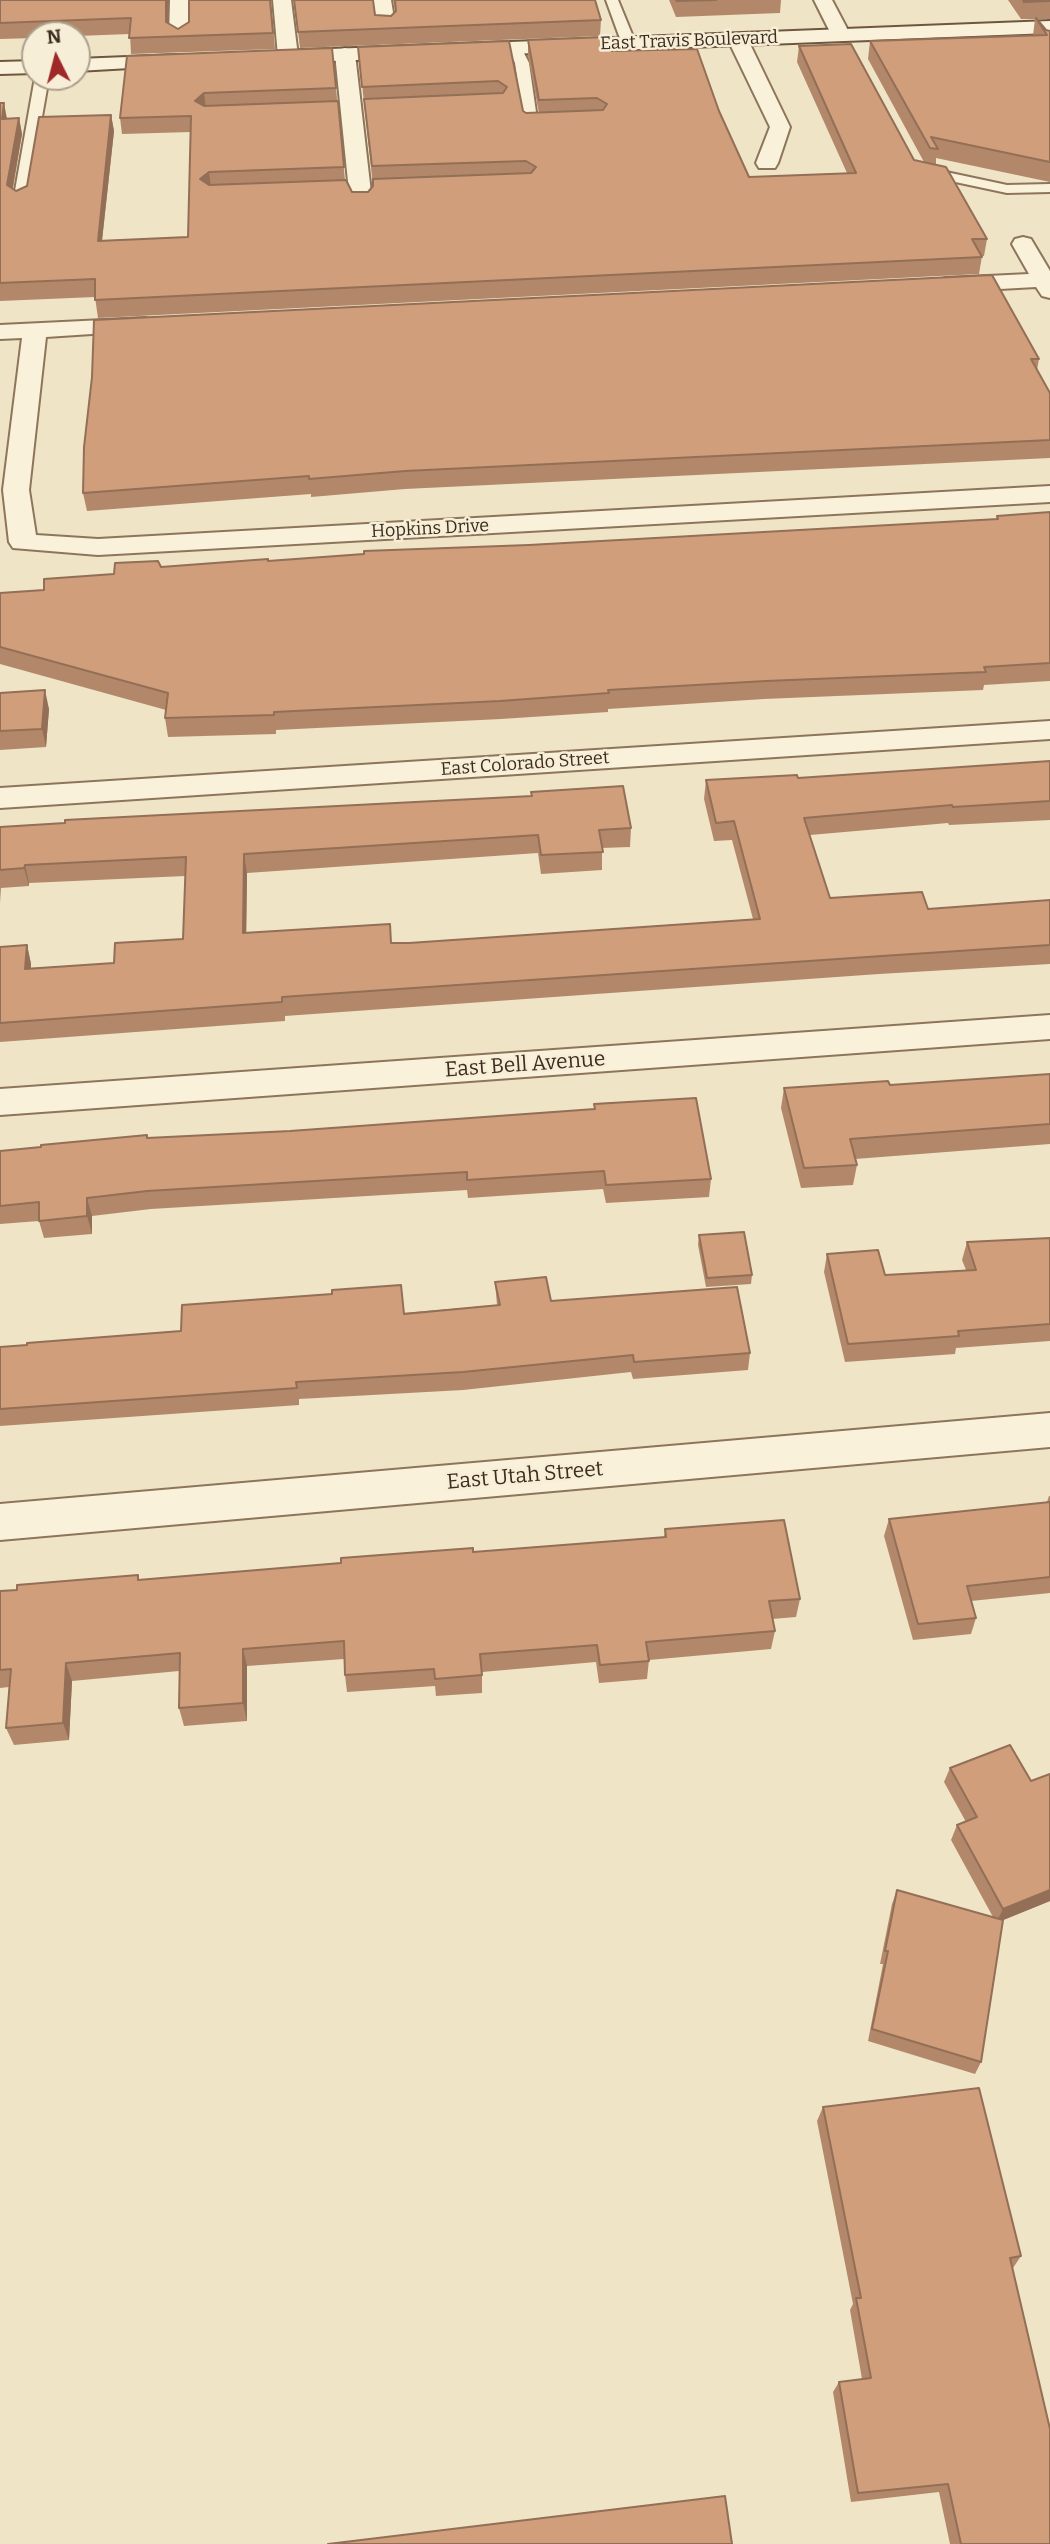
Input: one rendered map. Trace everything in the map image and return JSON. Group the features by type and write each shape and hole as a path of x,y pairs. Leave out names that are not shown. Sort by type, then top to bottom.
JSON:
{"street":[{"path":"178,36 179,0"},
{"path":"282,0 288,56"},
{"path":"382,0 385,26"},
{"path":"823,0 846,42"},
{"name":"East Travis Boulevard","path":"263,57 738,40 846,42 1045,32"},
{"path":"738,40 780,127 767,163"},
{"path":"345,54 360,193"},
{"path":"91,64 200,60"},
{"path":"0,68 21,67"},
{"path":"924,286 1047,286 1023,244"},
{"path":"0,332 174,324"},
{"name":"Hopkins Drive","path":"35,331 16,490 23,542 98,547 1050,494"},
{"name":"East Colorado Street","path":"0,798 1050,730"},
{"name":"East Bell Avenue","path":"0,1102 1050,1027"},
{"name":"East Utah Street","path":"0,1522 1050,1430"}],"lane":[{"path":"612,0 629,44"},
{"path":"515,48 522,63 531,124 571,122"},
{"path":"20,202 40,91"},
{"path":"913,160 919,172 1007,189 1050,188"}],"building":[{"path":"0,0 166,0 166,22 178,29 189,22 189,0 270,0 273,33 129,38 131,18 0,23"},
{"path":"294,0 373,0 375,15 391,16 396,11 395,0 595,0 601,20 298,32"},
{"path":"1023,0 1050,0 1050,1 1024,2"},
{"path":"1036,18 1050,31 1050,162 931,137 938,149 930,148 870,41 1047,35"},
{"path":"606,37 611,51 697,49 719,111 749,177 856,173 799,46 851,44 914,160 946,167 987,239 972,239 982,257 95,300 95,279 0,283 0,103 4,103 2,119 19,118 7,185 16,191 27,186 39,117 111,115 98,241 188,237 191,116 120,118 127,56 332,48 336,88 204,93 195,101 204,106 338,101 344,167 209,172 200,179 209,185 346,180 352,192 368,192 373,186 373,179 531,173 536,167 526,161 372,166 364,99 503,93 507,87 498,81 362,87 358,47 509,41 523,111 603,110 607,104 597,98 539,100 528,40"},
{"path":"992,275 1039,359 1031,359 1050,393 1050,440 405,471 309,479 309,476 83,493 94,320"},
{"path":"1050,512 1050,663 984,667 986,672 766,681 608,690 609,693 500,701 274,712 274,715 165,718 168,693 0,647 0,593 44,590 44,579 114,574 115,563 158,561 161,567 364,554 364,551 529,545 998,519 997,516"},
{"path":"45,690 42,729 0,731 0,693"},
{"path":"1050,761 1050,801 952,805 804,818 830,898 922,892 928,909 1050,900 1050,945 282,997 282,1002 0,1023 0,947 27,945 25,969 114,963 115,943 183,939 186,857 25,865 24,868 0,870 0,827 65,823 65,820 532,796 531,792 623,786 631,828 599,830 603,852 541,855 538,835 244,854 243,933 390,924 391,943 409,943 760,919 734,821 716,823 706,780 797,775 798,778"},
{"path":"1050,1074 1050,1124 850,1139 857,1165 804,1168 784,1088 888,1081 890,1085"},
{"path":"696,1098 711,1179 606,1185 604,1171 467,1180 467,1172 147,1191 87,1198 87,1216 39,1221 39,1202 0,1206 0,1151 147,1135 147,1138 290,1131 595,1109 594,1104"},
{"path":"744,1232 752,1275 707,1278 699,1235"},
{"path":"1050,1238 1050,1324 958,1331 959,1336 848,1344 827,1254 878,1250 885,1275 976,1270 967,1242"},
{"path":"546,1277 551,1301 737,1287 750,1353 634,1362 633,1355 463,1372 296,1382 297,1388 0,1409 0,1347 181,1331 182,1305 332,1294 332,1290 401,1285 404,1314 500,1305 495,1282"},
{"path":"1050,1502 1050,1577 967,1586 976,1618 918,1624 889,1519"},
{"path":"784,1520 800,1599 769,1601 775,1631 646,1642 649,1661 600,1665 597,1645 480,1654 482,1675 435,1679 434,1669 345,1675 344,1641 243,1649 243,1703 179,1708 180,1653 66,1663 63,1723 6,1728 11,1669 0,1670 0,1591 17,1590 17,1585 138,1575 138,1580 341,1563 341,1558 473,1548 473,1552 666,1537 665,1529"},
{"path":"1010,1745 1031,1781 1050,1774 1050,1890 1003,1909 957,1825 977,1817 950,1768"},
{"path":"897,1890 1003,1920 981,2062 872,2029"},
{"path":"979,2088 1021,2256 1010,2258 1050,2429 1050,2544 961,2544 948,2484 858,2493 839,2382 871,2378 856,2298 861,2298 823,2107"},
{"path":"725,2496 732,2544 328,2544"}]}
